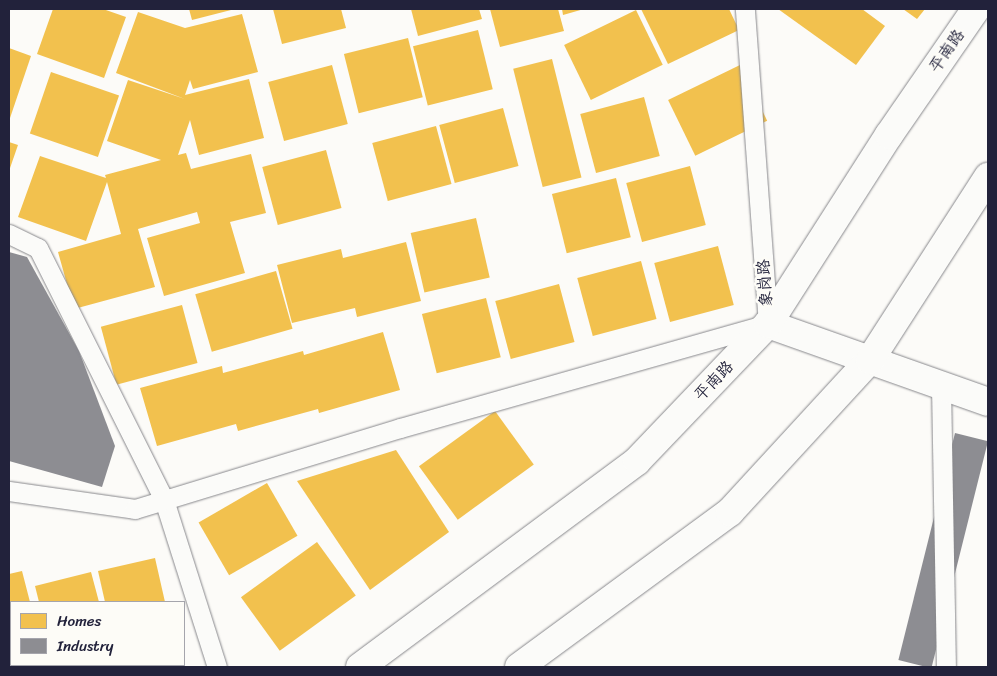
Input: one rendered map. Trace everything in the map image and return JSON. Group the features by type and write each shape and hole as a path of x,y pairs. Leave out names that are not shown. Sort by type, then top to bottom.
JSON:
{"main road":[{"name":"平南路","path":"360,667 637,461 768,324 889,134 976,9"},
{"path":"519,667 730,512 870,360 988,177"},
{"name":"象岗路","path":"768,324 988,402"}],"lane":[{"name":"象岗路","path":"745,9 768,324"},
{"path":"9,234 38,248 164,500 216,667"},
{"path":"9,492 136,509 400,428 768,324"},
{"path":"941,385 946,667"}],"building: Homes":[{"path":"53,9 103,9 126,17 104,78 37,54"},
{"path":"189,9 235,9 192,20"},
{"path":"273,9 341,9 346,28 282,44"},
{"path":"411,9 479,9 482,19 418,36"},
{"path":"490,9 558,9 564,31 500,47"},
{"path":"562,9 584,9 563,15"},
{"path":"641,9 729,9 739,30 668,64"},
{"path":"778,9 862,9 885,26 856,65"},
{"path":"903,9 925,9 917,19"},
{"path":"636,10 663,65 591,100 564,45"},
{"path":"138,12 185,28 242,14 258,72 193,89 190,80 185,95 249,79 264,138 199,155 190,120 178,155 186,153 191,169 251,154 266,213 230,222 245,273 164,296 147,238 200,223 197,212 138,229 155,287 74,309 58,252 121,234 107,182 86,241 18,217 40,156 106,178 105,175 161,160 107,141 128,80 185,99 116,73"},
{"path":"478,30 493,89 428,105 413,46"},
{"path":"408,38 423,97 359,113 344,54"},
{"path":"9,48 31,56 9,121"},
{"path":"552,59 582,177 543,187 513,69"},
{"path":"332,65 348,124 284,141 268,82"},
{"path":"740,65 767,121 695,156 668,100"},
{"path":"51,72 119,95 98,157 30,133"},
{"path":"644,97 660,156 596,173 580,114"},
{"path":"503,108 519,166 455,183 439,125"},
{"path":"436,126 452,184 388,201 372,143"},
{"path":"9,142 18,145 9,171"},
{"path":"326,150 342,208 278,225 262,167"},
{"path":"690,166 706,225 642,242 626,183"},
{"path":"616,178 631,237 567,253 552,194"},
{"path":"476,218 490,277 424,293 411,233"},
{"path":"406,242 421,301 357,317 355,308 292,323 277,265 341,249 343,258"},
{"path":"718,246 734,305 670,322 654,263"},
{"path":"641,261 657,319 593,336 577,278"},
{"path":"276,271 293,329 212,352 195,294"},
{"path":"559,284 575,342 511,359 495,301"},
{"path":"486,298 501,357 437,373 422,314"},
{"path":"182,305 198,363 116,385 101,327"},
{"path":"383,332 400,390 319,413 318,409 238,431 236,424 157,446 140,388 222,366 223,373 303,351 304,355"},
{"path":"495,411 534,464 458,520 419,466"},
{"path":"396,450 449,532 370,590 297,481"},
{"path":"267,483 298,536 229,575 199,522"},
{"path":"317,542 356,595 280,651 241,597"},
{"path":"155,558 165,601 105,601 98,571"},
{"path":"22,571 30,601 10,601 9,643 9,574"},
{"path":"91,572 99,601 39,601 35,586"},
{"path":"9,654 10,666 45,666 45,667 9,667"},
{"path":"60,666 181,666 181,667"}],"building: Industry":[{"path":"9,252 27,257 79,351 115,446 102,487 9,461"},
{"path":"955,433 988,441 932,667 898,660"}]}
